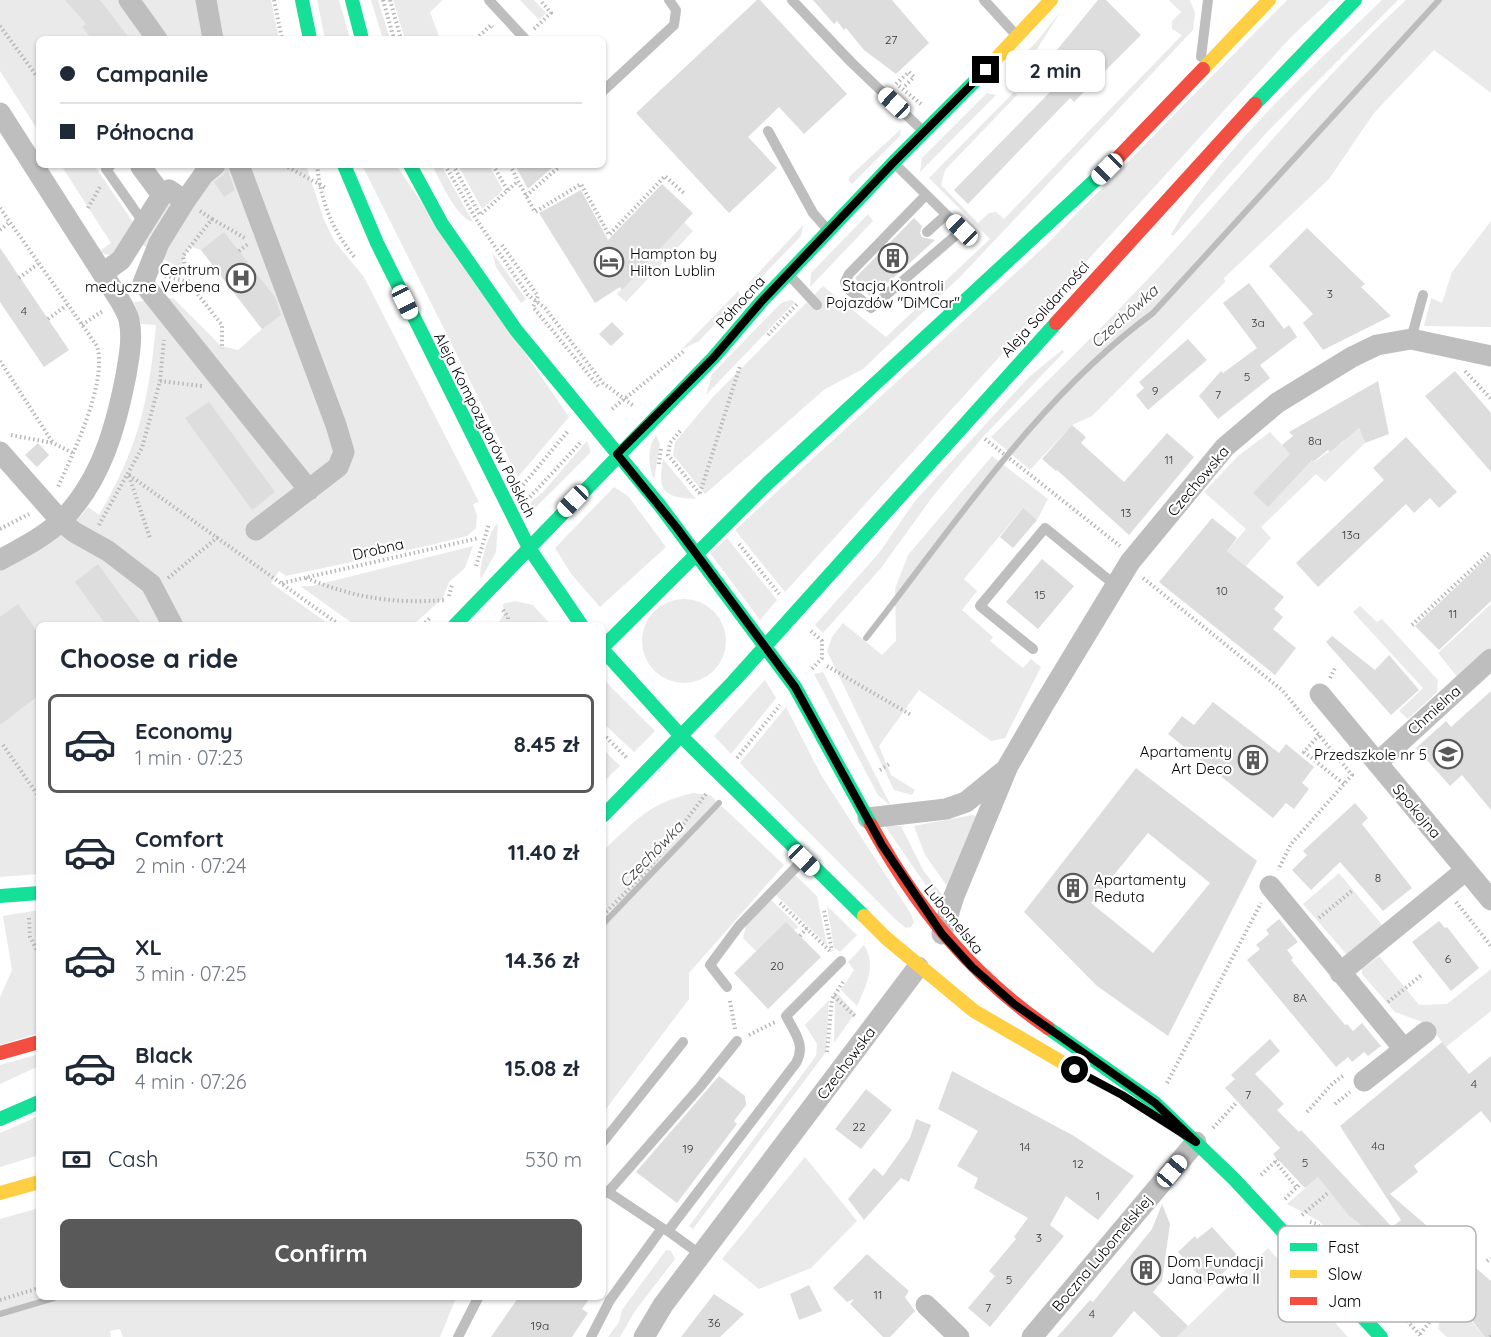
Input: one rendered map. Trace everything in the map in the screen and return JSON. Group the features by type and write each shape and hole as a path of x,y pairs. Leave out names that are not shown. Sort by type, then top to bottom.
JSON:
{"street":[{"path":"129,0 155,36"},
{"path":"206,0 212,36"},
{"path":"302,0 309,36"},
{"path":"352,0 361,36"},
{"name":"Północna","path":"458,622 617,454 714,357 788,274 893,163 1018,38 1051,0"},
{"path":"606,645 695,552 1058,217 1269,0"},
{"name":"Aleja Solidarności","path":"681,736 766,646 1204,157 1306,48 1356,0"},
{"path":"0,113 103,273 129,321 128,364 114,428 104,455 80,499 61,521 40,537 0,560"},
{"path":"142,168 162,195"},
{"path":"211,168 204,174 185,201 159,243 143,283 309,490"},
{"path":"240,168 344,452 338,467 256,530"},
{"name":"Aleja Kompozytorów Polskich","path":"345,168 377,243 529,548 579,622"},
{"path":"412,168 442,224 497,303 554,379 695,552"},
{"path":"103,273 121,260 162,195 169,190 185,201"},
{"name":"Czechowska","path":"644,1337 663,1305 932,949 1008,766 1130,562 1225,447 1255,420 1352,357 1377,345 1411,339 1491,356"},
{"path":"0,452 61,521 74,532 108,551 153,589 171,622"},
{"name":"Lubomelska","path":"695,552 805,702 901,876 932,949 998,1026 1084,1075"},
{"name":"Lubomelska","path":"606,651 681,736 804,860 932,949 972,967 1014,1004 1204,1135 1234,1179 1278,1227"},
{"name":"Chmielna","path":"1377,763 1491,659"},
{"name":"Spokojna","path":"1320,694 1491,900"},
{"path":"606,813 681,736"},
{"name":"Czechowska","path":"868,818 902,816 946,809 966,802 1008,766"},
{"path":"1340,973 1466,870"},
{"path":"1270,886 1404,1049"},
{"path":"0,896 33,894"},
{"path":"1364,1081 1426,1032"},
{"path":"0,1053 36,1043"},
{"name":"Lubomelska","path":"1103,1085 1204,1135"},
{"path":"0,1119 36,1103"},
{"name":"Boczna Lubomelskiej","path":"1032,1337 1204,1135"},
{"path":"0,1193 36,1183"},
{"path":"926,1305 960,1337"},
{"name":"Lubomelska","path":"1366,1322 1380,1337"}],"lane":[{"path":"489,0 522,36"},
{"path":"606,88 674,24 676,10 669,0"},
{"path":"792,0 850,62 924,132"},
{"path":"984,0 1018,38"},
{"path":"1197,74 1205,41 1207,2"},
{"path":"768,131 813,213 829,231"},
{"path":"893,163 946,214 962,230 871,308 862,295 844,282 849,274 926,195"},
{"path":"110,169 143,222"},
{"path":"927,232 946,214"},
{"path":"788,274 817,305"},
{"path":"1411,339 1423,295"},
{"path":"1033,649 980,606 1045,528 1115,585"},
{"path":"727,987 710,965 739,926 804,860"},
{"path":"591,1337 610,1300 796,1063 801,1054 801,1044 786,1016 841,961"},
{"path":"606,1192 700,1088 737,1041"},
{"path":"606,1138 683,1042"},
{"path":"606,1194 665,1229 701,1255"},
{"path":"458,1337 477,1300"}],"path":[{"path":"274,0 281,36"},
{"path":"383,0 393,36"},
{"path":"390,0 400,36"},
{"path":"528,36 551,13 540,0"},
{"path":"479,36 491,25"},
{"path":"0,26 36,75"},
{"path":"896,84 909,72 914,77 903,88 921,105"},
{"path":"289,168 326,188"},
{"path":"447,168 484,232 528,295 545,308 603,383 612,392 625,397 615,406"},
{"path":"455,168 480,215 518,181"},
{"path":"495,168 508,191"},
{"path":"512,168 535,212 581,184 609,235 665,176 685,195"},
{"path":"526,196 558,168"},
{"path":"88,208 110,169"},
{"path":"160,381 225,384 222,325 188,282 183,256 212,219 185,201"},
{"path":"0,208 99,352 95,386 73,453 56,489"},
{"path":"0,230 10,222"},
{"path":"239,251 251,242"},
{"path":"502,244 538,296 533,307 599,387"},
{"path":"20,278 38,264"},
{"path":"168,275 188,282"},
{"path":"48,319 67,305"},
{"path":"95,531 129,475 142,448 160,381 164,310"},
{"path":"0,361 53,443"},
{"path":"678,433 670,443 668,455 700,494 741,363"},
{"path":"1462,366 1491,399"},
{"path":"522,486 574,424"},
{"path":"0,433 53,443 73,453"},
{"path":"529,498 585,438"},
{"path":"985,439 1123,548"},
{"path":"129,475 335,622"},
{"path":"129,475 150,538"},
{"path":"475,568 490,521"},
{"path":"153,589 218,537"},
{"name":"Drobna","path":"282,583 479,538"},
{"path":"738,543 781,596"},
{"path":"1412,625 1490,553 1486,548"},
{"path":"1135,572 1282,690 1352,775"},
{"path":"306,578 371,600 407,603 448,600"},
{"path":"501,608 508,617 508,622"},
{"path":"810,631 822,641 822,658 811,670"},
{"path":"827,666 911,715"},
{"path":"736,759 782,702"},
{"path":"1319,735 1304,752 1344,784"},
{"path":"606,737 627,758"},
{"path":"3,745 36,793"},
{"path":"880,770 891,763"},
{"path":"606,912 648,870 711,786"},
{"path":"1317,920 1353,890"},
{"path":"33,894 30,937 36,948"},
{"path":"771,894 832,952"},
{"path":"1451,896 1491,946"},
{"path":"800,936 807,928"},
{"path":"1385,1005 1423,974"},
{"path":"727,987 737,1041 786,1016"},
{"path":"834,996 858,1020"},
{"path":"1162,1092 1207,1006"},
{"path":"1307,1112 1332,1084"},
{"path":"1204,1135 1237,1102"},
{"path":"1257,1179 1276,1160 1297,1188"},
{"path":"1281,1204 1301,1183"},
{"path":"1302,1215 1329,1192"},
{"path":"0,1300 36,1289"},
{"path":"1420,1334 1430,1322"}],"shaded area":[{"path":"0,0 271,0 278,36 36,36 36,127 0,71"},
{"path":"317,0 339,0 349,36 324,36"},
{"path":"371,0 378,0 389,36 382,36"},
{"path":"393,0 443,0 430,12 439,36 404,36"},
{"path":"520,0 534,0 546,13 539,20"},
{"path":"1169,0 1190,0 1195,13 1193,30 961,276 863,369 825,389 705,494 673,455 675,442 713,397 823,286 886,337 990,239 929,178 1014,92 1017,95 945,170 941,185 978,223 989,213 996,212 1004,219 1182,35 1172,29 1172,21 1181,12"},
{"path":"1287,0 1331,0 1292,36 785,592 735,530 1045,246"},
{"path":"1382,0 1398,0 1269,130 1173,236 1171,234 1192,202 1242,140 1297,82"},
{"path":"1406,0 1491,0 1491,93 1434,50 1374,113 1329,179 1224,278 1225,282 1092,416 1072,425 1030,470 991,437 1146,281 1305,103 1371,33"},
{"path":"1061,11 1034,54 1011,80 1012,68"},
{"path":"987,93 996,95 920,172 922,158"},
{"path":"901,129 900,136 852,184 849,177"},
{"path":"63,168 96,168 135,225 113,254 98,252 111,243"},
{"path":"199,168 307,168 324,220 335,242 364,277 479,502 473,504 477,515 476,528 467,536 431,545 286,576 279,571 271,583 326,622 36,622 36,874 0,877 0,569 59,535 88,507 99,515 112,491 140,423 153,352 156,325 141,324 134,302 173,298 221,346 238,350 262,329 201,250 189,246 180,268 154,254 135,238 162,195 185,201 204,174"},
{"path":"364,168 398,168 569,417 518,477"},
{"path":"434,168 443,168 473,222 461,214"},
{"path":"460,168 491,168 503,190 482,209"},
{"path":"868,214 873,221 810,287 811,273"},
{"path":"1491,221 1491,327 1424,326 1431,298 1442,303 1452,272"},
{"path":"684,222 693,231 626,302 617,294"},
{"path":"803,225 801,236 754,285 748,284"},
{"path":"492,252 526,299 521,303 496,267"},
{"path":"738,291 741,297 699,341 681,350"},
{"path":"791,300 795,302 706,395 712,374 781,303"},
{"path":"1062,350 1064,352 983,437 933,496 881,568 823,633 815,625 879,553 915,501 1030,376"},
{"path":"1356,421 1365,443 1325,482 1316,474 1261,527 1271,538 1246,566 1227,551 1246,529 1204,492 1238,456 1270,432 1282,445 1314,462 1343,442"},
{"path":"656,435 660,444 654,479 649,457"},
{"path":"587,441 591,452 533,510 530,503 543,492"},
{"path":"992,456 1048,499 1037,520 1022,509 964,579 977,591 962,610 993,637 990,641 1023,668 1031,659 1041,667 1005,738 991,741 919,690 879,746 891,775 915,790 912,795 894,790 827,651 832,637 843,623 882,655 896,641 895,589 908,555"},
{"path":"663,459 696,499 675,496 664,490 661,478"},
{"path":"614,487 628,496 666,547 600,607 572,575 555,548"},
{"path":"498,523 496,552 481,579 485,550 491,533"},
{"path":"727,538 777,600 760,620 710,553"},
{"path":"473,546 465,568 449,582 443,598 416,622 351,622 300,586 312,586"},
{"path":"676,599 692,599 708,606 719,617 726,633 723,657 714,671 692,683 676,683 660,676 649,665 642,649 642,633 649,617 660,606"},
{"path":"515,601 533,605 548,622 499,622 504,613 503,604"},
{"path":"1491,604 1491,648 1458,678 1438,653"},
{"path":"1360,606 1377,622 1382,619 1438,680 1437,692 1408,719 1399,711 1423,688 1353,612"},
{"path":"823,672 891,806 878,795 814,674"},
{"path":"765,680 776,698 731,754 714,736"},
{"path":"606,682 655,731 634,752 606,726"},
{"path":"786,707 821,775 911,914 914,922 911,927 906,928 896,920 740,763"},
{"path":"606,752 620,766 606,779"},
{"path":"693,793 710,795 784,865 689,973 689,999 606,1109 606,848 644,814 678,797"},
{"path":"976,816 947,886 925,855 914,826"},
{"path":"885,826 901,826 923,870 943,896 938,903"},
{"path":"1339,873 1383,926 1347,955 1303,904"},
{"path":"794,874 817,896 827,945 776,895"},
{"path":"769,898 799,927 756,951 743,938 747,921"},
{"path":"827,906 857,935 840,952 834,948"},
{"path":"36,910 36,1034 0,1045 0,997 12,970 3,916"},
{"path":"864,945 870,960 870,968 867,983 857,1006 841,990 854,970 848,962"},
{"path":"1379,956 1419,1005 1447,1004 1491,969 1491,1011 1446,1047 1428,1024 1395,1012 1362,974 1362,969"},
{"path":"838,994 855,1013 834,1043 835,998"},
{"path":"829,1000 826,1052 693,1229 689,1226 816,1056 817,1044 805,1025"},
{"path":"36,1055 36,1067 0,1084 0,1065"},
{"path":"36,1117 36,1156 0,1167 0,1133"},
{"path":"805,1157 857,1221 811,1268 759,1289 722,1259"},
{"path":"1318,1177 1348,1215 1362,1226 1324,1226 1319,1221 1287,1204"},
{"path":"36,1209 36,1300 455,1300 440,1337 123,1337 120,1329 110,1331 111,1337 0,1337 0,1219"},
{"path":"1268,1248 1278,1259 1278,1322 1335,1322 1348,1337 1177,1337"},
{"path":"666,1250 671,1251 675,1259 635,1311 620,1337 608,1337 619,1322 622,1310"},
{"path":"1439,1322 1472,1322 1485,1337 1447,1337 1438,1329"}],"building":[{"path":"65,0 100,0 128,36 90,36 82,27 86,24"},
{"path":"757,0 760,0 847,94 804,134 779,107 748,137 777,168 729,213 636,113"},
{"path":"813,0 892,0 929,43 896,74 864,50 846,28 844,30 837,21 834,24"},
{"path":"1098,0 1106,0 1141,35 1074,102 1070,98 968,204 954,190 1050,92 1037,79 1060,56 1056,51"},
{"path":"517,168 552,168 528,189"},
{"path":"228,171 235,190 224,197 214,182"},
{"name":"Hampton by Hilton Lublin","path":"662,184 693,213 622,290 620,287 595,303 539,213 581,190 608,240"},
{"name":"Stacja Kontroli Pojazdów \"DiMCar\"","path":"914,218 922,226 920,233 922,237 935,240 871,298 855,278"},
{"path":"1307,228 1365,284 1361,287 1391,316 1323,350 1303,323 1313,314 1269,266"},
{"path":"224,232 275,297 281,315 262,329 201,250"},
{"path":"0,248 69,350 44,367 0,302"},
{"path":"1249,283 1284,329 1289,325 1297,337 1260,365 1270,378 1218,419 1199,396 1221,371 1223,373 1257,348 1223,303"},
{"path":"612,322 624,334 611,346 599,334"},
{"path":"1188,339 1207,360 1148,410 1136,395 1144,388 1139,382"},
{"path":"1455,371 1491,413 1491,472 1425,396"},
{"path":"1378,381 1389,434 1365,443 1359,428 1330,452 1328,450 1313,462 1312,460 1268,507 1253,493 1290,454 1282,445 1293,436 1289,432"},
{"path":"209,402 275,492 252,510 185,418"},
{"path":"1072,425 1086,437 1081,443 1124,482 1167,433 1194,457 1129,535 1042,459"},
{"path":"1406,437 1457,492 1439,508 1430,498 1414,513 1406,504 1318,587 1296,563 1384,480 1373,468"},
{"path":"38,443 49,455 37,467 25,455"},
{"path":"1023,508 1037,520 1013,548 1000,537"},
{"path":"1212,518 1237,538 1227,551 1284,597 1274,609 1283,617 1273,629 1296,648 1275,675 1159,582"},
{"path":"1491,554 1491,601 1439,650 1415,626"},
{"path":"1042,559 1074,586 1038,629 1006,602"},
{"path":"98,564 140,622 104,622 75,582"},
{"path":"18,604 36,630 36,697 0,725 0,617"},
{"path":"1332,636 1375,670 1389,655 1419,690 1391,715 1326,642"},
{"path":"1491,691 1491,810 1462,775 1450,786 1416,748 1446,721 1451,727"},
{"name":"Apartamenty Art Deco","path":"1213,702 1279,753 1286,744 1314,767 1302,783 1309,789 1294,809 1286,803 1273,818 1168,734 1182,716 1194,725"},
{"name":"Apartamenty Reduta","path":"1136,768 1257,861 1168,1036 1097,986 1024,912","holes":["1148,833 1210,883 1153,953 1091,903"]},
{"path":"1355,803 1368,818 1362,824 1412,888 1383,911 1340,862 1311,890 1292,870 1307,855 1303,851"},
{"path":"1279,919 1298,942 1287,950 1293,958 1291,960 1345,1025 1347,1024 1353,1031 1362,1023 1381,1046 1368,1056 1364,1052 1352,1062 1348,1057 1336,1067 1247,960 1260,949 1256,945 1269,934 1266,930"},
{"path":"1439,921 1445,928 1447,927 1479,968 1451,991 1412,942"},
{"path":"786,922 821,957 768,1009 734,973"},
{"path":"1270,1039 1280,1051 1255,1074 1284,1104 1277,1110 1299,1132 1301,1130 1391,1226 1362,1226 1348,1215 1318,1177 1305,1188 1273,1154 1280,1148 1225,1088 1235,1079 1231,1075"},
{"path":"1442,1042 1469,1074 1491,1056 1491,1123 1481,1111 1414,1166 1418,1172 1390,1194 1427,1226 1393,1226 1401,1220 1340,1126"},
{"path":"952,1071 1074,1136 1134,1176 1098,1220 1066,1196 1050,1225 1064,1236 990,1327 968,1308 995,1276 989,1271 1016,1239 1014,1237 1028,1218 974,1188 978,1178 957,1166 978,1131 938,1109"},
{"path":"719,1076 745,1096 746,1105 734,1121 737,1124 677,1203 636,1172"},
{"path":"866,1089 892,1110 861,1149 835,1129"},
{"path":"916,1119 931,1125 909,1182 901,1178 864,1220 848,1199 874,1168 883,1176 910,1138"},
{"path":"1162,1204 1170,1224 1162,1281 1153,1292 1188,1326 1177,1337 1161,1337 1134,1311 1112,1337 1057,1337 1090,1300 1093,1302 1152,1229"},
{"path":"1212,1227 1239,1257 1209,1287 1178,1252 1195,1236 1197,1239"},
{"path":"867,1254 909,1291 905,1297 915,1311 890,1337 883,1337 850,1304 854,1299 847,1302 833,1288"},
{"path":"1476,1268 1491,1281 1491,1337 1485,1337 1473,1322 1476,1322"},
{"path":"809,1285 822,1311 799,1320 790,1294"},
{"path":"714,1294 744,1314 720,1337 681,1337"},
{"path":"517,1300 589,1300 582,1309 588,1313 572,1337 491,1337"}],"waterway":[{"name":"Czechówka","path":"866,638 965,508 1034,424 1071,384 1153,313 1439,0"},
{"name":"Czechówka","path":"606,921 719,803"},
{"name":"Czechówka","path":"0,1314 47,1300"}],"traffic: fast":[{"path":"302,0 309,36"},
{"path":"352,0 361,36"},
{"path":"1255,104 1355,0"},
{"path":"458,622 714,357 761,302 893,163 977,79"},
{"path":"345,168 377,243 529,548 579,622"},
{"path":"412,168 442,224 516,330 661,507 795,687 871,825"},
{"path":"606,644 769,482 1106,170"},
{"path":"606,813 733,682 1056,323"},
{"path":"606,653 681,736 864,916"},
{"path":"0,896 36,893"},
{"path":"1048,1028 1155,1103 1234,1179 1278,1226"},
{"path":"0,1119 36,1103"},
{"path":"1367,1322 1381,1337"}],"traffic: slow":[{"path":"977,79 1051,0"},
{"path":"1203,69 1269,0"},
{"path":"864,916 886,938 974,1011 1072,1068"},
{"path":"0,1193 36,1183"}],"traffic: jam":[{"path":"1106,170 1203,69"},
{"path":"1056,323 1255,104"},
{"path":"871,825 907,884 947,937 994,985 1048,1028"},
{"path":"0,1053 36,1043"}],"place":[{"name":"Stacja Kontroli Pojazdów \"DiMCar\"","path":"893,258"},
{"name":"Hampton by Hilton Lublin","path":"609,262"},
{"name":"Centrum medyczne Verbena","path":"241,278"},
{"name":"Przedszkole nr 5","path":"1448,754"},
{"name":"Apartamenty Art Deco","path":"1253,760"},
{"name":"Apartamenty Reduta","path":"1073,888"},
{"name":"Dom Fundacji Jana Pawła II","path":"1146,1270"}],"route":[{"path":"986,70 893,163 761,302 714,357 617,454 661,507 795,687 821,730 882,845 919,904 954,949 1014,1004 1069,1045 1155,1103 1196,1142 1122,1095 1075,1070"}]}
